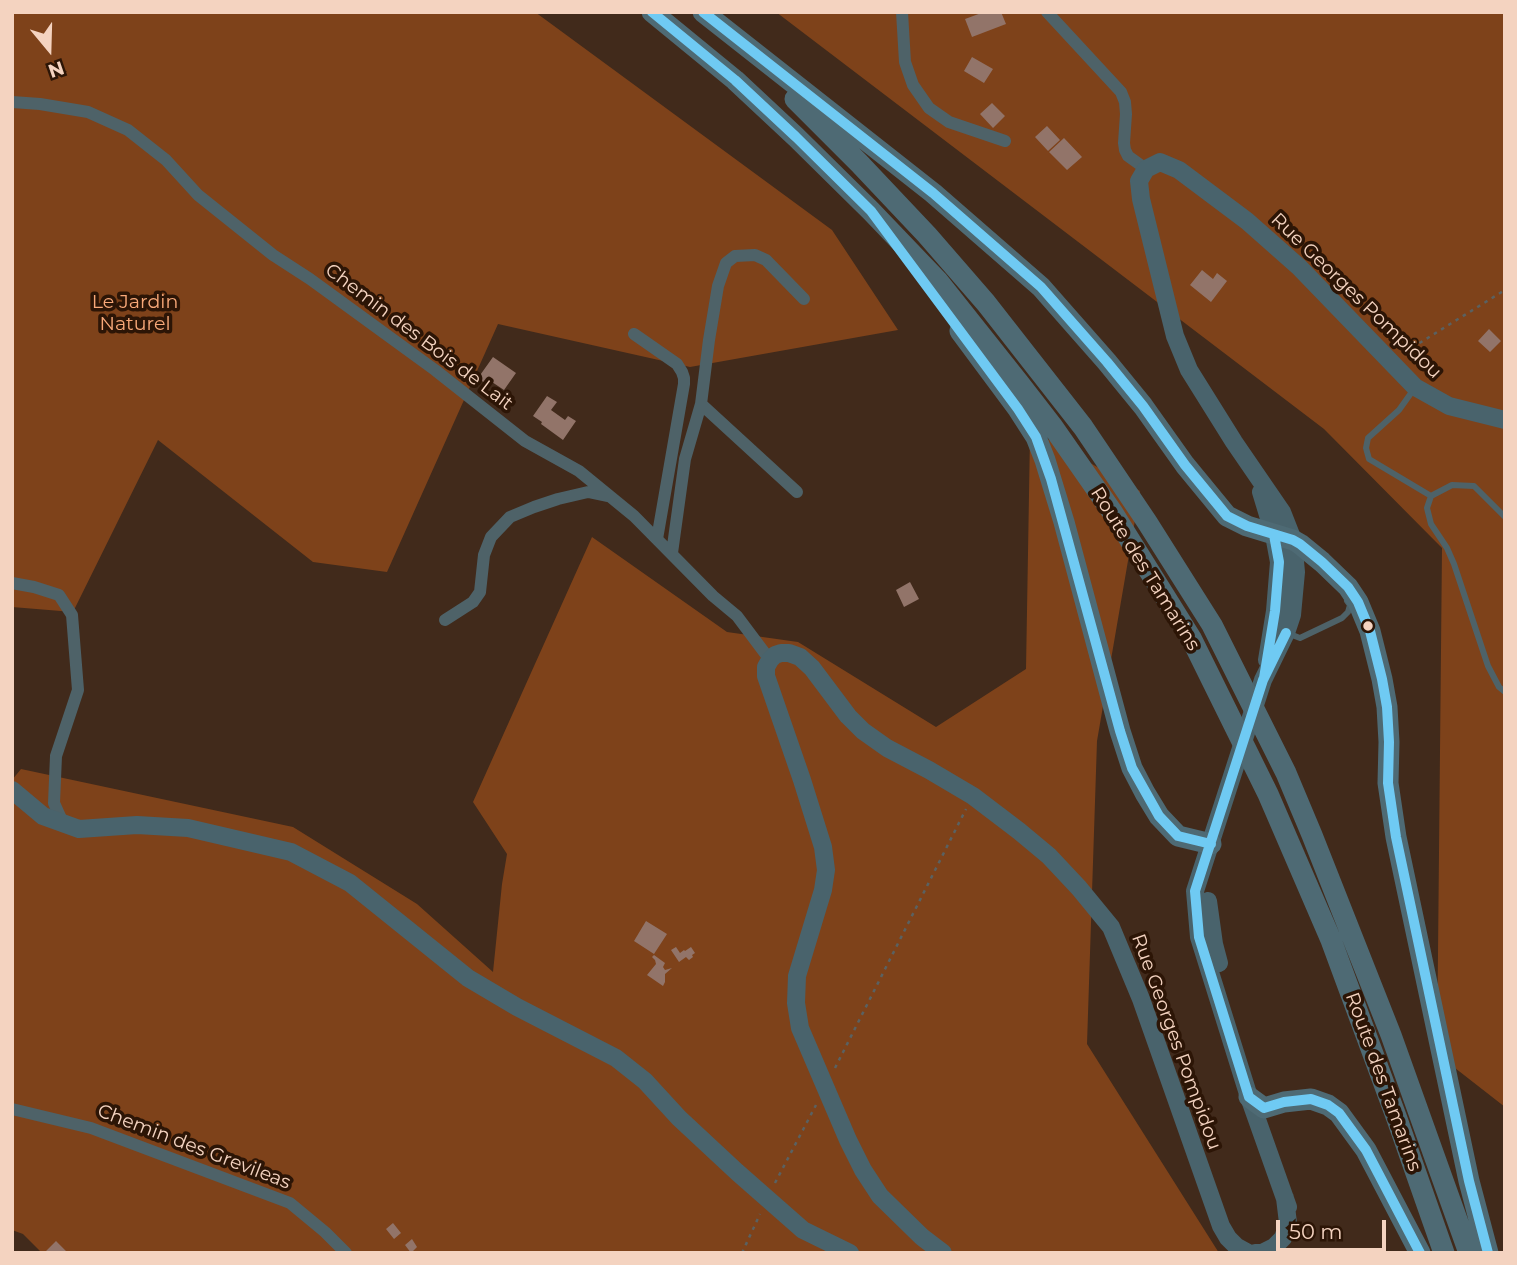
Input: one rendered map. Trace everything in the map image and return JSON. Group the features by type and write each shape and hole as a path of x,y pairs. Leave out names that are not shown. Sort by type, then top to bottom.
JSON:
{"highway":[{"name":"Route des Tamarins","path":"652,12 735,80 796,137 938,281 1053,427 1113,513 1191,638 1268,794 1331,940 1444,1253"},
{"name":"Route des Tamarins","path":"702,12 859,163 927,235 985,303 1083,427 1212,625 1286,774 1333,885 1391,1035 1469,1253"},
{"path":"702,12 933,193 1041,287 1143,406 1185,465 1227,516 1284,537 1348,587 1358,602 1374,644 1387,707 1388,783 1396,837 1469,1181 1488,1253"},
{"path":"871,211 1018,408 1035,437 1058,500 1132,768 1159,816 1178,836 1210,844"},
{"path":"1257,1103 1311,1099 1328,1105 1339,1113 1366,1150 1420,1253"}],"main road":[{"name":"Rue Georges Pompidou","path":"1146,169 1160,162 1179,170 1247,221 1299,267 1415,387 1449,406 1505,420"},
{"path":"1146,169 1139,181 1141,199 1175,336 1189,370 1252,469 1268,511 1284,537 1296,572 1292,615 1263,680"},
{"path":"1255,1253 1275,1247 1283,1238 1288,1223 1287,1207 1257,1103 1199,937 1195,891 1263,680 1284,537"},
{"name":"Rue Georges Pompidou","path":"770,660 781,653 800,657 863,731 887,748 973,796 1019,831 1049,856 1111,927 1141,999 1221,1226 1228,1238 1248,1253"},
{"path":"770,660 766,667 766,676 807,793 823,846 826,870 823,890 797,976 796,1003 800,1028 863,1170 880,1196 922,1237 943,1253"},
{"path":"12,790 43,816 79,830 137,825 188,828 291,852 338,876 468,978 517,1007 616,1058 645,1081 679,1118 803,1230 850,1253"}],"street":[{"path":"902,12 905,62 914,85 929,108 948,122 1005,141"},
{"path":"1047,12 1121,92 1126,114 1125,150 1128,156 1146,169"},
{"name":"Chemin des Bois de Lait","path":"12,102 88,111 128,130 166,160 198,195 273,255 310,278 435,370 525,441 579,471 611,497 737,616 770,660"},
{"path":"672,553 685,459 701,404 718,286 726,263 735,256 755,255 766,260 804,299"},
{"path":"634,334 677,364 684,378 657,539"},
{"path":"701,404 797,492"},
{"path":"444,620 473,602 480,592 484,555 491,537 510,517 558,499 588,492 611,497"},
{"path":"12,583 59,595 72,615 78,690 56,756 54,803 63,823"},
{"name":"Chemin des Grevileas","path":"12,1109 91,1128 290,1203 346,1253"}],"lane":[{"path":"1415,387 1399,410 1368,438 1366,448 1369,459 1431,496"},
{"path":"1505,517 1474,486 1452,485 1431,496 1427,508 1431,524 1447,548 1488,666 1499,687 1505,692"},
{"path":"1275,611 1280,628 1300,638 1349,612 1350,605 1345,597"}],"path":[{"path":"1391,361 1505,290"},
{"path":"742,1253 767,1198 973,796"}],"green space":[{"name":"Le Jardin Naturel","path":"12,12 535,12 832,230 898,330 690,367 498,324 387,572 313,562 158,440 73,612 12,607"},
{"path":"776,12 1505,12 1505,1107 1437,1054 1442,548 1324,429"},
{"path":"1019,423 1140,491 1097,741 1087,1044 1219,1253 42,1253 23,1234 12,1230 12,780 21,769 293,827 417,904 493,972 507,854 473,802 592,537 727,632 798,642 936,727 1026,669 1030,436"}],"building":[{"path":"984,12 1001,12 1006,24 972,37 965,19"},
{"path":"972,57 993,69 984,83 964,71"},
{"path":"992,103 1005,116 993,128 980,114"},
{"path":"1047,126 1060,140 1048,151 1035,137"},
{"path":"1064,138 1082,157 1067,170 1049,152"},
{"path":"1202,270 1213,279 1217,273 1227,281 1211,302 1190,285"},
{"path":"1489,329 1501,341 1490,352 1478,341"},
{"path":"493,357 516,373 504,390 489,380 486,384 478,378"},
{"path":"547,396 557,402 551,410 565,420 568,416 576,421 563,440 533,416"},
{"path":"910,582 919,599 904,607 896,590"},
{"path":"646,921 667,934 654,954 634,941"},
{"path":"676,947 680,953 691,947 695,953 689,960 686,957 679,962 671,950"},
{"path":"654,955 665,963 665,970 672,968 665,974 663,986 647,975 656,964 652,957"},
{"path":"393,1223 401,1233 394,1239 386,1229"},
{"path":"412,1239 417,1247 411,1253 405,1245"},
{"path":"56,1241 68,1253 44,1253"}],"transit line":[{"path":"652,12 735,80 871,211 1018,409 1036,437 1051,479 1132,768 1159,816 1178,836 1211,844"},
{"path":"703,12 933,193 1041,287 1143,406 1185,465 1227,516 1247,526 1300,544 1348,587 1358,602 1370,631 1387,707 1388,783 1396,837 1469,1181 1488,1253"},
{"path":"1264,678 1275,611 1279,562 1274,535"},
{"path":"1286,633 1263,680 1195,891 1199,937 1249,1097 1264,1108 1284,1102 1311,1099 1328,1105 1339,1113 1366,1150 1420,1253"}]}
